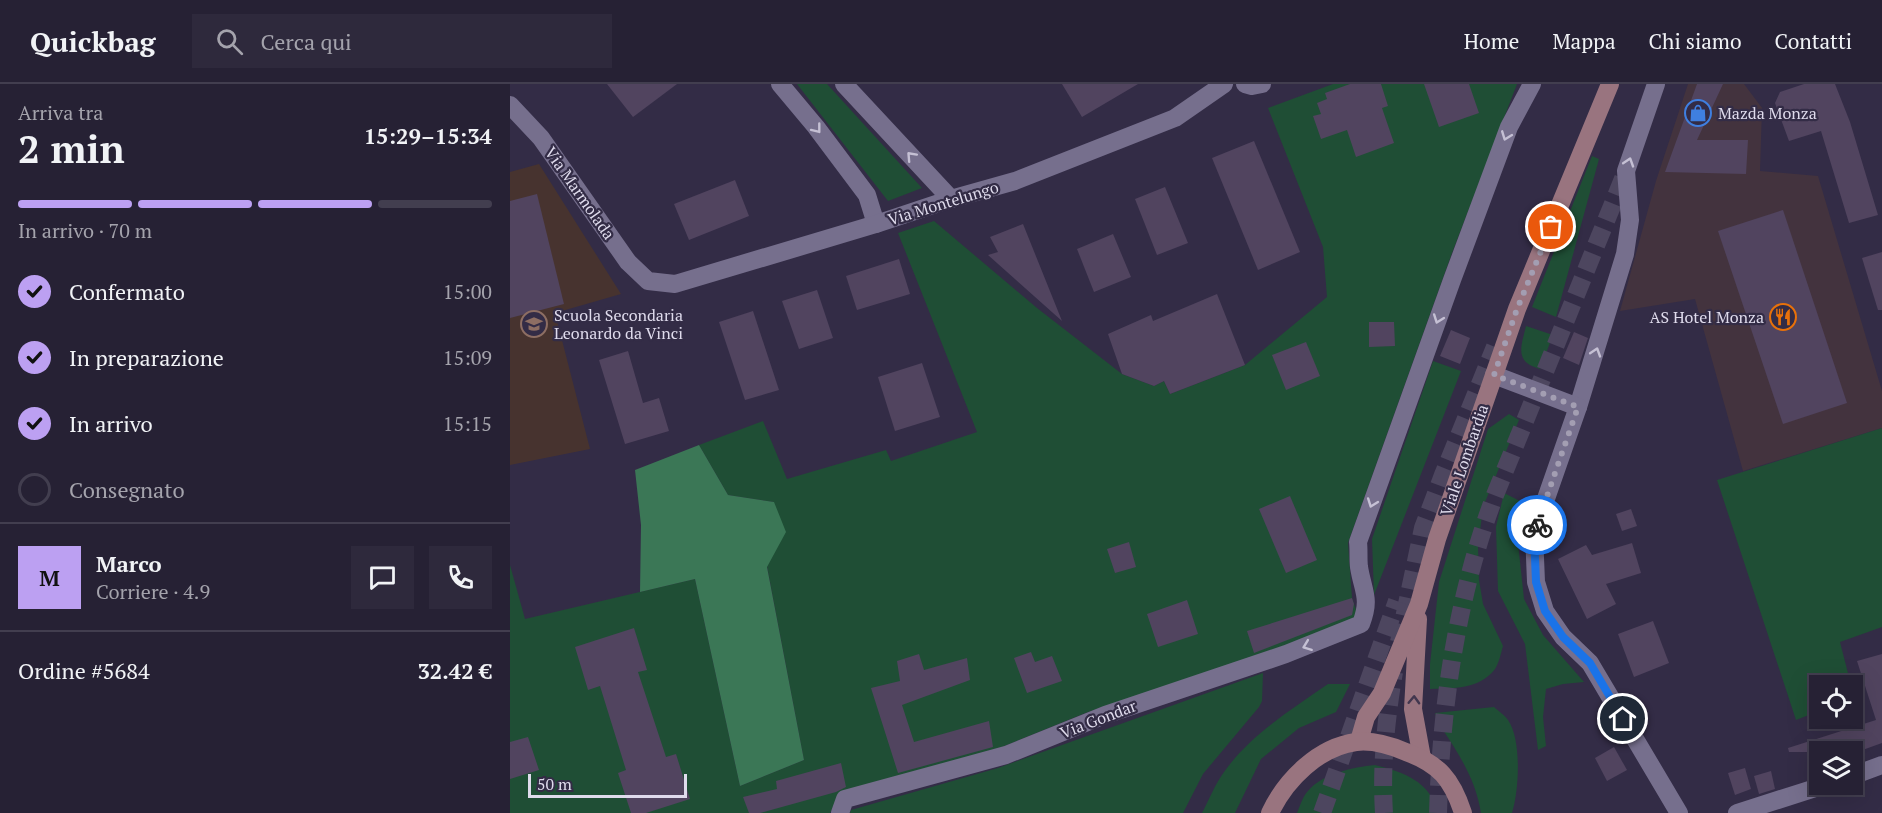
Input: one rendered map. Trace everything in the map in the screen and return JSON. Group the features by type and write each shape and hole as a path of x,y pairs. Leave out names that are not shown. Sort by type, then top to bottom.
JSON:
{"main road":[{"name":"Viale Lombardia","path":"1359,741 1366,717 1382,693 1419,604 1437,539 1517,309 1610,84"},
{"name":"Viale Lombardia","path":"1419,604 1413,709 1422,758"},
{"path":"1270,813 1282,794 1314,759 1335,747 1359,741 1391,746 1435,765 1447,777 1463,813"}],"street":[{"path":"780,84 816,127 867,195 876,224"},
{"path":"844,84 951,199"},
{"name":"Via Montelungo","path":"648,282 675,284 876,224 951,199 1015,182 1175,118 1224,84"},
{"path":"1245,84 1252,86 1262,84"},
{"name":"Via Gondar","path":"840,813 845,800 1006,755 1105,715 1245,668 1361,624 1367,609 1359,567 1358,542 1505,138 1532,84"},
{"path":"1656,84 1626,171 1630,220 1625,254 1578,407 1534,533 1536,582 1545,611 1563,637 1590,663 1679,813"},
{"name":"Via Marmolada","path":"510,105 541,138 628,262 648,282"},
{"path":"1494,375 1578,407"},
{"path":"1863,772 1882,765"},
{"path":"1737,813 1809,790"}],"shaded area":[{"path":"1688,84 1744,84 1762,108 1760,171 1818,176 1882,391 1882,428 1743,471 1695,299 1620,311 1656,181"},
{"name":"Scuola Secondaria Leonardo da Vinci","path":"539,164 621,294 555,313 590,449 510,465 510,172"}],"green space":[{"path":"797,84 827,84 922,188 888,201"},
{"path":"1333,84 1517,84 1452,253 1348,543 1352,598 1360,621 1088,712 1002,747 840,794 830,813 510,813 510,565 525,619 695,579 740,786 804,760 767,566 774,502 728,495 699,445 763,421 787,479 886,450 891,461 977,432 898,233 934,221 1037,308 1122,374 1154,386 1164,381 1170,394 1245,365 1327,297 1323,247 1268,108"},
{"path":"1592,156 1599,159 1556,317 1532,307"},
{"path":"1526,326 1553,335 1540,369 1526,362 1521,353"},
{"path":"1433,361 1461,371 1374,595 1372,539"},
{"path":"1509,414 1519,420 1483,507 1478,547 1479,580 1483,604 1503,646 1501,655 1495,669 1481,681 1465,686 1430,689 1430,664 1439,582 1488,429"},
{"path":"1882,428 1882,627 1840,642 1848,675 1809,675 1809,715 1796,720 1717,480"},
{"path":"699,445 728,495 774,502 786,532 767,567 804,760 740,786 695,579 640,592 641,525 635,470"},
{"path":"1504,493 1528,505 1518,543 1524,599 1543,635 1584,682 1563,684 1546,689 1543,717 1546,746 1538,750 1525,644 1498,591 1496,527"},
{"path":"1263,673 1262,701 1259,707 1203,774 1183,813 850,813 851,810 998,768"},
{"path":"1328,684 1350,684 1336,712 1299,728 1261,759 1235,813 1202,813 1221,777 1246,746 1286,713"},
{"path":"1494,707 1508,720 1516,740 1518,779 1512,813 1481,813 1471,778 1435,713"},
{"path":"1375,765 1406,775 1422,785 1440,813 1297,813 1306,793 1321,780 1348,770"}],"building":[{"path":"607,84 677,84 633,117"},
{"path":"1062,84 1138,84 1082,117"},
{"path":"1350,84 1381,84 1388,106 1382,108 1394,143 1356,157 1347,130 1321,139 1313,116 1321,114 1317,103 1327,99 1325,93"},
{"path":"1424,84 1469,84 1479,113 1439,127"},
{"name":"Mazda Monza","path":"1697,84 1723,84 1697,140 1748,140 1746,174 1665,172"},
{"path":"1804,84 1835,84 1850,122 1878,215 1849,223 1821,131 1789,141 1775,103 1780,92"},
{"path":"1254,141 1300,252 1258,270 1212,158"},
{"path":"735,180 749,216 689,240 674,204"},
{"path":"1165,187 1188,243 1157,255 1135,199"},
{"path":"537,194 564,304 510,318 510,201"},
{"name":"AS Hotel Monza","path":"1783,210 1847,403 1783,424 1718,231"},
{"path":"1023,224 1062,321 988,255 998,252 990,237"},
{"path":"1113,234 1131,277 1094,292 1077,249"},
{"path":"1882,252 1882,310 1878,310 1862,258"},
{"path":"899,259 910,294 857,310 846,276"},
{"path":"817,290 833,338 799,349 782,301"},
{"path":"1217,294 1245,365 1170,394 1164,381 1154,386 1122,374 1108,334 1151,315 1153,321"},
{"path":"753,311 779,390 745,400 719,322"},
{"path":"1369,322 1394,322 1395,346 1369,347"},
{"path":"1451,330 1470,338 1460,364 1440,356"},
{"path":"1574,332 1588,338 1579,365 1563,358"},
{"path":"1306,342 1320,376 1286,390 1272,355"},
{"path":"628,351 643,403 659,398 669,431 625,444 599,360"},
{"path":"922,363 940,417 895,431 878,377"},
{"path":"1290,496 1317,560 1286,573 1259,509"},
{"path":"1631,509 1637,526 1622,531 1616,514"},
{"path":"1129,542 1136,567 1115,573 1107,549"},
{"path":"1632,543 1641,573 1606,584 1616,604 1587,619 1558,559 1586,545 1592,555"},
{"path":"1352,598 1354,604 1352,615 1254,653 1247,631"},
{"path":"1187,600 1198,634 1158,647 1147,614"},
{"path":"1653,621 1669,663 1634,677 1618,634"},
{"path":"634,628 647,670 638,672 666,757 676,754 690,799 646,813 631,813 618,773 626,770 600,686 588,690 575,647"},
{"path":"1031,652 1035,662 1052,656 1062,681 1027,693 1014,658"},
{"path":"919,654 924,670 967,658 970,680 902,705 914,742 989,721 993,747 898,773 871,688 900,681 897,661"},
{"path":"1882,654 1882,743 1863,750 1863,741 1810,741 1848,729 1863,729 1863,724 1876,720 1857,661"},
{"path":"528,737 539,770 510,779 510,742"},
{"path":"1809,741 1809,752 1789,752 1788,748"},
{"path":"1614,747 1627,770 1607,781 1595,758"},
{"path":"841,763 846,787 836,792 760,813 749,813 743,797 777,789 776,781"},
{"path":"1745,768 1751,789 1735,795 1728,773"},
{"path":"1771,771 1775,789 1759,794 1754,776"}],"tunnel":[{"path":"1438,813 1447,692 1453,651 1470,572 1495,495 1627,169"},
{"path":"1399,642 1423,528 1495,347"},
{"path":"1322,813 1397,601"},
{"path":"1384,813 1385,742 1394,672"}],"way so far":[{"path":"1537,525 1578,407 1494,375 1517,309 1551,227"}],"place":[{"name":"Mazda Monza","path":"1698,113"},
{"name":"AS Hotel Monza","path":"1783,317"},
{"name":"Scuola Secondaria Leonardo da Vinci","path":"534,324"}],"route":[{"path":"1537,525 1534,533 1536,582 1545,611 1563,637 1590,663 1623,719"}]}
